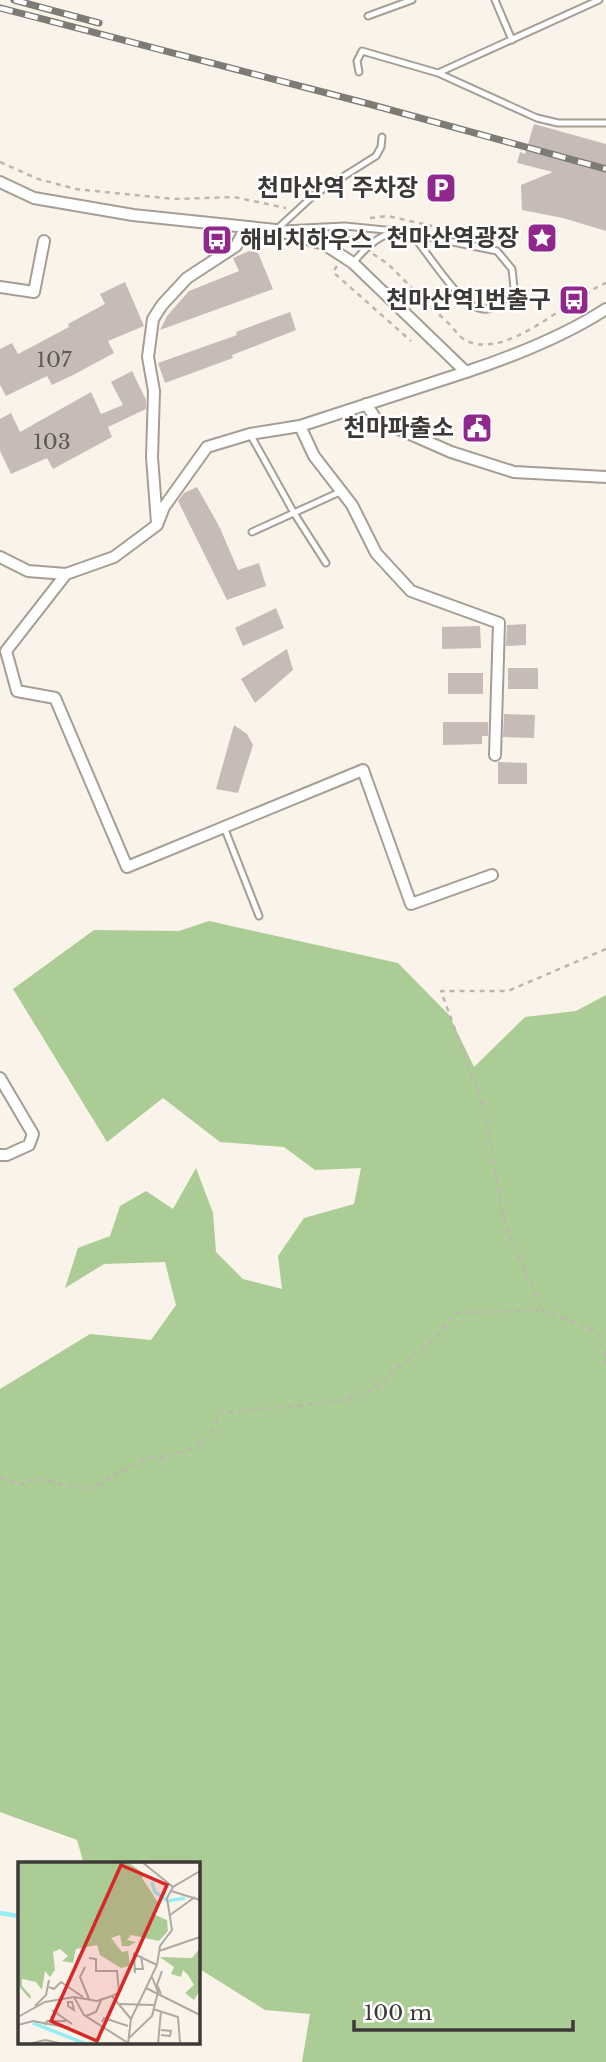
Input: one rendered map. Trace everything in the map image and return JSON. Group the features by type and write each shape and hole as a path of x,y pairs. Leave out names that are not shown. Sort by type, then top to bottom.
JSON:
{"street":[{"path":"0,182 34,198 133,215 276,229 324,244 353,263 466,372"},
{"path":"157,526 152,457 154,391 148,357 153,318 187,278 236,246 246,227"},
{"path":"0,287 34,292 44,241"},
{"path":"0,556 29,570 66,573 114,557 157,526 164,507 207,447 250,434 300,426 519,354 606,309"},
{"path":"366,404 376,419 451,452 514,472 606,477"},
{"path":"300,426 314,456 352,505 376,553 411,591 499,624 495,755"},
{"path":"66,573 6,651 17,691 55,698 127,867 363,770 411,904 492,875"},
{"path":"0,1078 33,1134 29,1145 7,1155 0,1155"}],"lane":[{"path":"368,16 412,0"},
{"path":"495,0 512,40"},
{"path":"438,73 599,0"},
{"path":"359,72 357,61 362,51 438,73 537,118 558,122 606,123"},
{"path":"276,229 314,195 376,156 382,137"},
{"path":"276,229 345,226 395,231 412,234 497,251 512,269 514,288 500,304 491,308 474,308 460,297 412,234"},
{"path":"353,263 365,248 395,231"},
{"path":"250,434 294,513 326,563"},
{"path":"252,533 342,491"},
{"path":"224,827 259,916"}],"path":[{"path":"0,162 38,179 76,189 174,199 234,197 281,206 296,212"},
{"path":"365,218 388,216 442,229"},
{"path":"345,226 343,255 333,272 411,341"},
{"path":"542,1310 505,1224 484,1109 441,991 508,991 606,949"},
{"path":"0,1478 22,1483 38,1479 89,1489 149,1457 166,1458 196,1447 210,1437 220,1413 326,1403 356,1397 377,1387 393,1371 431,1343 456,1314 542,1310 589,1328 599,1335 606,1357 606,1369"}],"green space":[{"path":"209,921 398,963 449,1015 474,1067 525,1017 576,1011 606,995 606,2062 302,2062 310,2014 265,2010 200,1969 200,1862 83,1862 77,1840 0,1812 0,1389 90,1334 151,1340 176,1305 165,1262 104,1264 65,1288 78,1248 110,1236 120,1206 146,1191 173,1209 196,1168 213,1213 216,1252 243,1279 282,1289 278,1256 304,1218 354,1204 361,1168 315,1170 284,1147 220,1142 163,1098 107,1142 13,989 94,930 179,931"}],"building":[{"path":"534,124 606,144 606,231 563,218 522,210 521,185 553,172 517,163 520,152 525,154"},
{"path":"256,248 273,289 160,330 167,316 189,291 239,271 233,258"},
{"path":"125,282 144,326 108,341 114,353 75,374 52,385 47,376 6,396 0,385 0,349 12,343 18,354 69,327 68,324 105,304 100,294"},
{"path":"290,312 296,330 232,355 233,358 165,383 158,363 237,335 236,332"},
{"path":"132,371 146,400 146,409 108,427 112,437 53,469 47,458 11,474 0,451 0,419 11,413 20,432 91,392 101,414 123,405 111,382"},
{"path":"197,487 219,526 238,570 259,563 266,586 227,600 178,501 184,493"},
{"path":"276,608 284,628 243,646 235,628"},
{"path":"526,624 526,645 506,646 507,625"},
{"path":"480,626 481,648 442,649 442,627"},
{"path":"287,649 293,670 255,703 241,679"},
{"path":"508,668 538,668 538,689 508,689"},
{"path":"448,673 483,673 483,694 448,694"},
{"path":"504,714 535,715 534,738 503,737"},
{"path":"443,722 488,722 488,736 482,736 482,744 443,745"},
{"path":"234,725 247,734 253,745 238,793 216,789"},
{"path":"498,762 527,763 527,784 498,784"}],"waterway":[{"path":"0,1913 18,1916"}],"railway":[{"path":"14,0 99,23"},
{"path":"0,8 606,169"}],"place":[{"name":"천마산역 주차장","path":"441,188"},
{"name":"천마산역광장","path":"542,238"},
{"name":"해비치하우스","path":"217,240"},
{"name":"천마산역1번출구","path":"574,300"},
{"name":"천마파출소","path":"477,428"}]}
